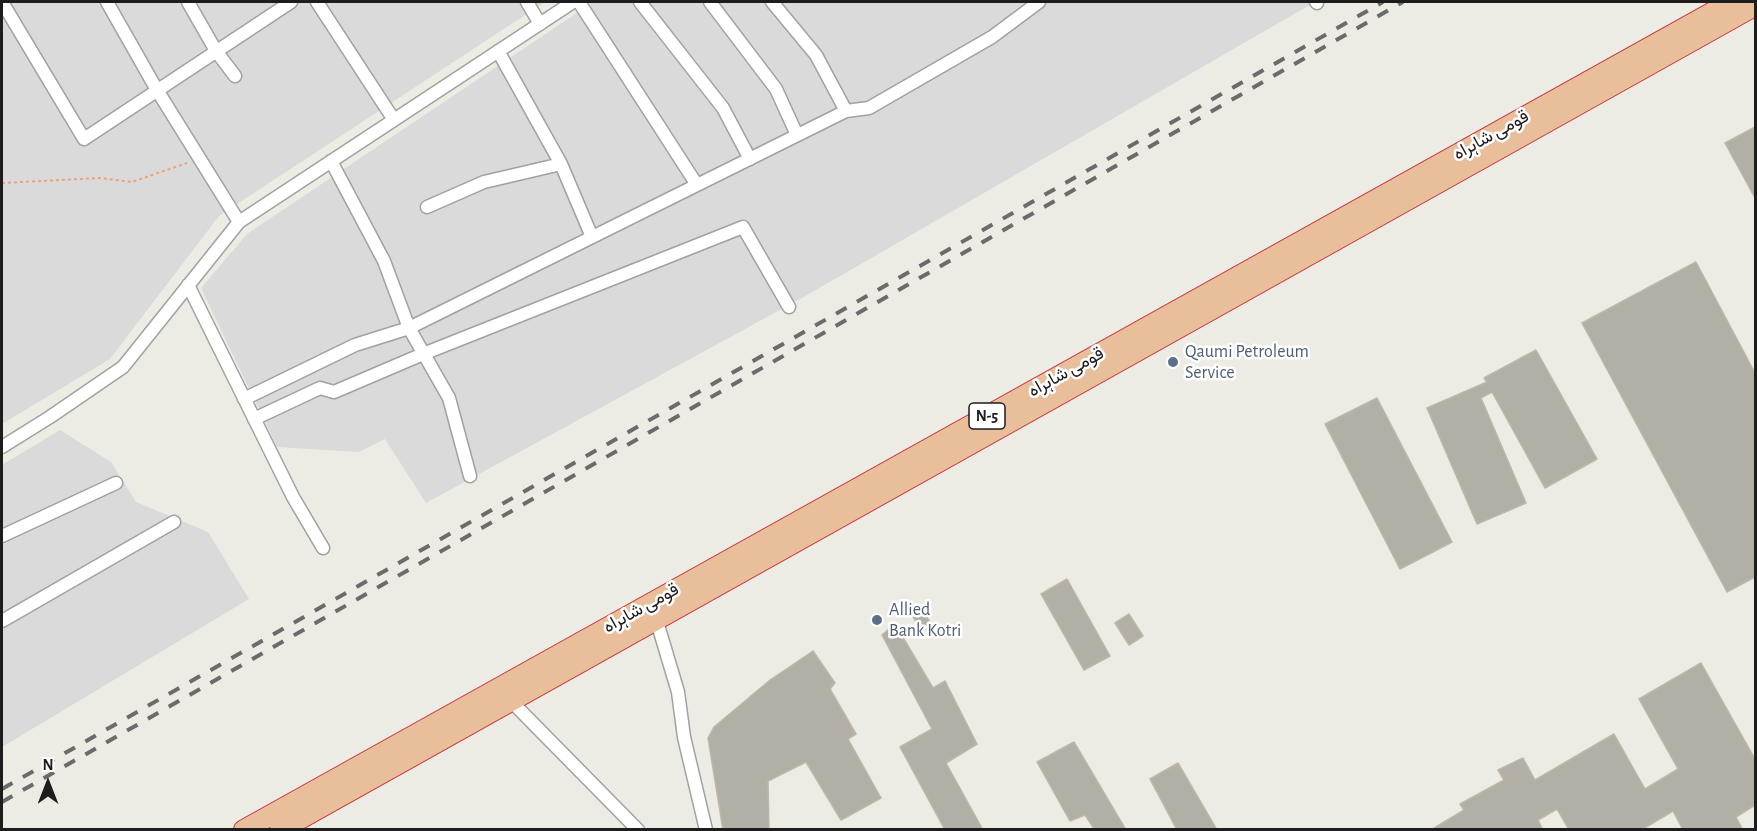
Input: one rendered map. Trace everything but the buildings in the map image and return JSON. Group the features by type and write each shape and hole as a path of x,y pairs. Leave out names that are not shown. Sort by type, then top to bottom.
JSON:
{"highway":[{"name":"قومی شاہراہ","path":"244,830 505,694 1731,2"},
{"name":"قومی شاہراہ","path":"653,611 1755,5"},
{"name":"قومی شاہراہ","path":"280,830 505,694"}],"street":[{"path":"2,2 84,139 291,2"},
{"path":"106,2 157,90 239,222"},
{"path":"188,2 216,51 235,76"},
{"path":"317,2 394,120"},
{"path":"527,2 540,24"},
{"path":"2,447 123,367 239,222 573,2"},
{"path":"579,2 697,185"},
{"path":"640,2 723,108 750,159"},
{"path":"710,2 776,89 797,135"},
{"path":"772,2 816,55 846,111"},
{"path":"244,399 356,345 409,328 846,111 869,108 992,37 1039,2"},
{"path":"498,51 561,164 592,237"},
{"path":"331,161 384,261 409,328 449,398 470,476"},
{"path":"426,207 484,182 561,164"},
{"path":"254,419 320,388 334,392 423,354 743,227 789,307"},
{"path":"188,285 293,497 323,548"},
{"path":"2,536 116,483"},
{"path":"2,621 174,522"},
{"path":"653,611 678,692 684,737 706,830"},
{"path":"505,694 638,830"}],"path":[{"path":"2,183 100,178 132,182 200,159"}],"shaded area":[{"path":"2,2 545,2 219,216 110,359 2,424"},
{"path":"593,2 1315,2 802,298 426,503 385,439 359,452 277,447 201,288 247,234"},
{"path":"60,430 111,462 136,502 208,532 249,599 2,747 2,465"}],"railway":[{"path":"2,789 1383,2"},
{"path":"2,802 1403,2"}],"place":[{"name":"Qaumi Petroleum Service","path":"1173,362"},
{"name":"Allied Bank Kotri","path":"877,620"}]}
